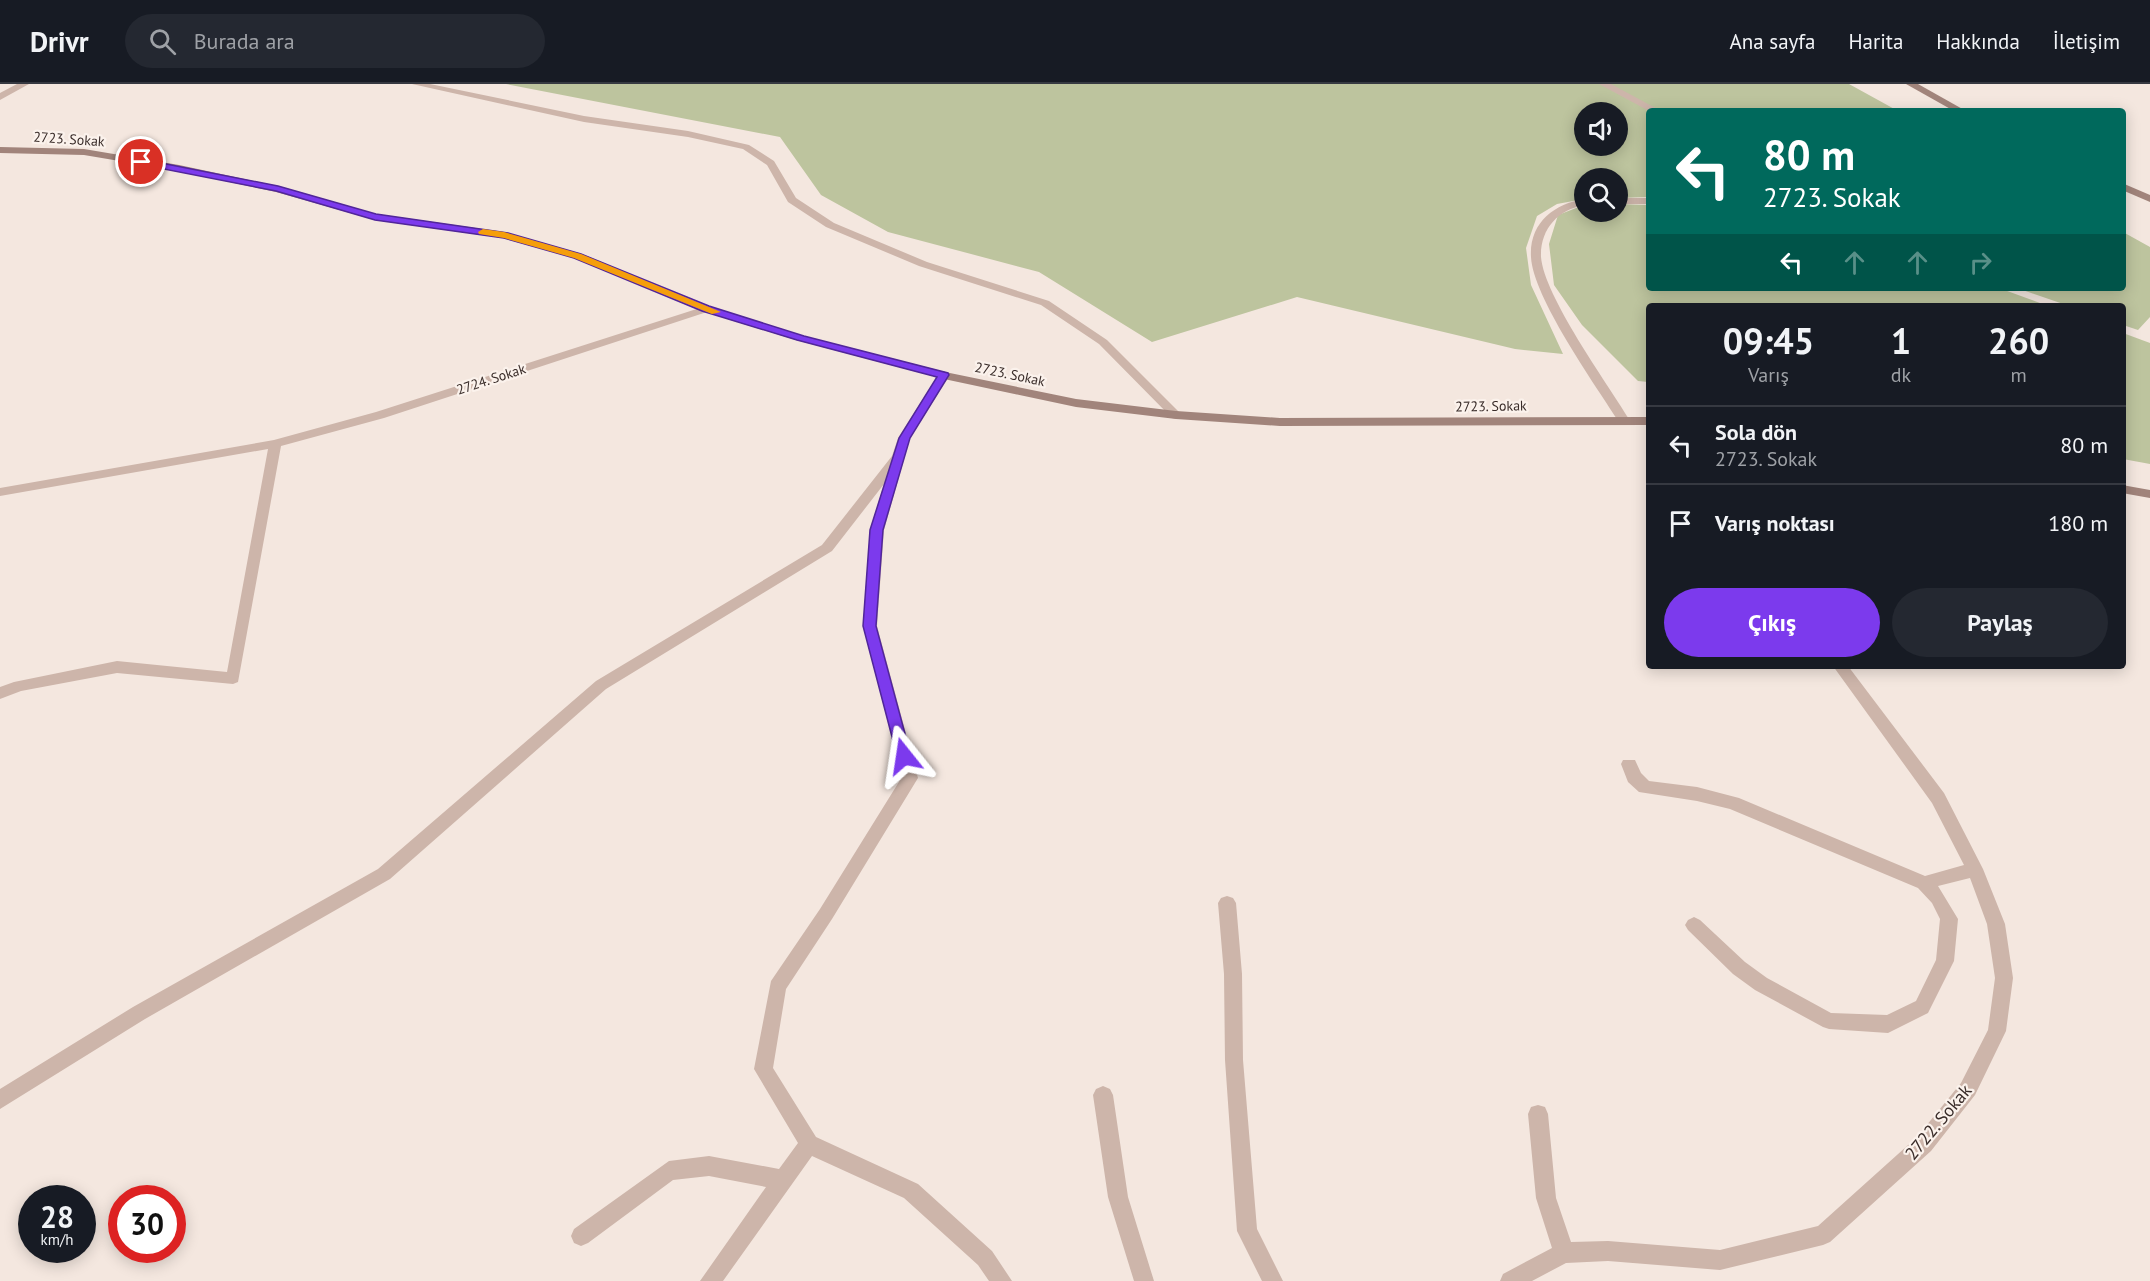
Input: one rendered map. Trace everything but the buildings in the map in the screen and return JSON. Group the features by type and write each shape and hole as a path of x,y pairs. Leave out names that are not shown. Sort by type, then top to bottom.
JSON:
{"street":[{"path":"0,97 24,84"},
{"path":"417,84 584,118 688,134 746,147 771,163 792,200 830,225 923,264 1045,303 1103,342 1176,415"},
{"path":"1604,84 1650,108"},
{"path":"1911,84 1955,108"},
{"name":"2723. Sokak","path":"0,150 84,152 179,168 278,189 375,217 504,235 578,256 706,309 800,338 944,375 1076,403 1176,415 1280,422 1623,419 1646,421"},
{"path":"2126,188 2150,199"},
{"path":"1628,201 1646,201"},
{"path":"1574,204 1564,206 1547,217 1539,236 1536,258 1546,290 1623,419"},
{"name":"2724. Sokak","path":"2,494 274,444 380,415 706,309"},
{"path":"944,375 904,438 877,530 870,626 910,778 826,914 777,987 763,1069 809,1144 911,1191 985,1258 1002,1281"},
{"path":"0,693 19,686 117,667 233,678 274,444"},
{"path":"0,1100 139,1013 384,873 601,684 827,548 900,455"},
{"path":"2126,490 2150,494"},
{"name":"2722. Sokak","path":"1510,1281 1564,1253 1608,1251 1720,1260 1823,1235 1924,1144 1968,1089 1998,1031 2004,978 1996,924 1975,869 1938,798 1842,669"},
{"path":"1629,764 1634,777 1645,787 1697,794 1733,803 1924,883 1938,898 1949,919 1945,961 1922,1007 1887,1024 1829,1022 1761,984 1739,968 1694,925"},
{"path":"1924,883 1975,869"},
{"path":"1227,903 1233,974 1234,1060 1247,1231 1273,1281"},
{"path":"1103,1095 1118,1197 1144,1281"},
{"path":"1538,1114 1546,1198 1564,1253"},
{"path":"710,1281 809,1144"},
{"path":"581,1236 669,1171 709,1166 784,1180"}],"green space":[{"path":"506,84 1849,84 1893,108 1646,108 1646,197 1628,198 1628,168 1574,168 1574,201 1557,204 1537,216 1526,248 1531,285 1563,354 1515,349 1297,297 1152,342 1039,272 888,232 821,195 780,137"},
{"path":"1628,204 1646,205 1646,291 2007,291 2040,303 1646,303 1646,382 1638,381 1582,325 1554,285 1549,244 1558,215 1574,209 1574,222 1628,222"},
{"path":"2126,234 2150,247 2150,317 2138,330 2126,326 2126,303 2060,303 2026,291 2126,291"},
{"path":"2126,334 2150,343 2150,464 2126,460"}],"slow traffic":[{"path":"483,232 504,235 578,256 716,312"}],"route":[{"path":"141,162 278,189 375,217 504,235 578,256 706,309 800,338 944,375 904,438 877,530 870,626 904,756"}]}
